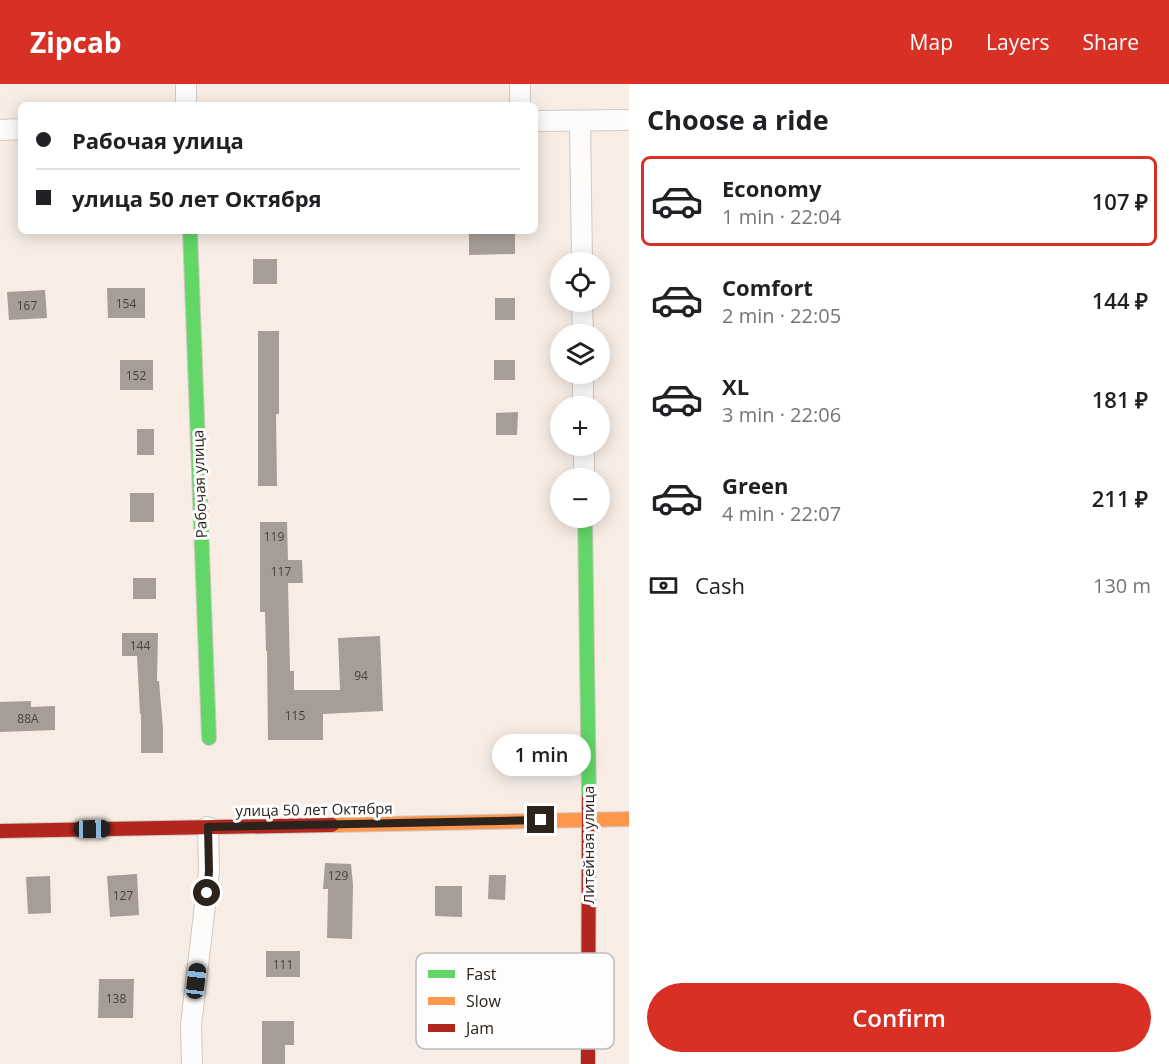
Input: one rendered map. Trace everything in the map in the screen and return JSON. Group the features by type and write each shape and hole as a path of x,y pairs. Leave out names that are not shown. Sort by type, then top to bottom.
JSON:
{"street":[{"path":"186,84 186,102"},
{"path":"520,84 520,102"},
{"path":"538,121 629,120"},
{"path":"580,121 582,252"},
{"path":"0,130 18,129"},
{"name":"Рабочая улица","path":"190,234 209,738"},
{"name":"Литейная улица","path":"585,528 588,953"},
{"name":"улица 50 лет Октября","path":"0,831 629,819"},
{"path":"192,1064 191,1025 209,871 208,827"},
{"name":"Литейная улица","path":"588,1049 588,1064"}],"building":[{"path":"469,234 515,234 515,254 469,255"},
{"path":"253,259 277,259 277,284 253,284"},
{"path":"107,288 145,288 145,318 108,318"},
{"path":"45,290 47,318 9,320 7,292"},
{"path":"495,298 515,298 515,320 495,320"},
{"path":"258,331 279,331 279,414 276,414 277,486 258,486"},
{"path":"120,360 153,360 153,390 120,390"},
{"path":"494,360 515,360 515,380 494,380"},
{"path":"518,412 517,435 496,435 496,413"},
{"path":"137,429 154,429 154,455 137,455"},
{"path":"130,493 154,493 154,522 130,522"},
{"path":"260,522 287,522 288,560 302,560 303,583 288,583 290,671 294,671 294,690 340,690 338,638 380,636 383,711 323,714 323,740 268,740 265,612 260,612"},
{"path":"133,578 156,578 156,599 133,599"},
{"path":"122,633 158,633 157,681 159,681 163,729 163,753 141,753 137,656 122,656"},
{"path":"31,701 31,707 55,706 55,730 0,732 0,702"},
{"path":"325,863 351,864 352,939 327,938 328,889 323,889"},
{"path":"137,874 139,915 110,917 107,876"},
{"path":"489,875 506,875 505,900 488,899"},
{"path":"50,876 51,913 28,914 26,877"},
{"path":"435,886 462,886 462,917 435,916"},
{"path":"266,951 300,951 300,977 266,977"},
{"path":"99,979 134,979 133,1018 98,1018"},
{"path":"262,1021 294,1021 294,1045 285,1045 285,1064 262,1064"}],"traffic: fast":[{"path":"190,234 209,738"},
{"path":"585,528 589,798"}],"traffic: slow":[{"path":"332,825 629,819"}],"traffic: jam":[{"path":"588,953 589,798"},
{"path":"0,831 332,825"},
{"path":"588,1049 588,1064"}],"route":[{"path":"207,893 208,827 541,820"}]}
